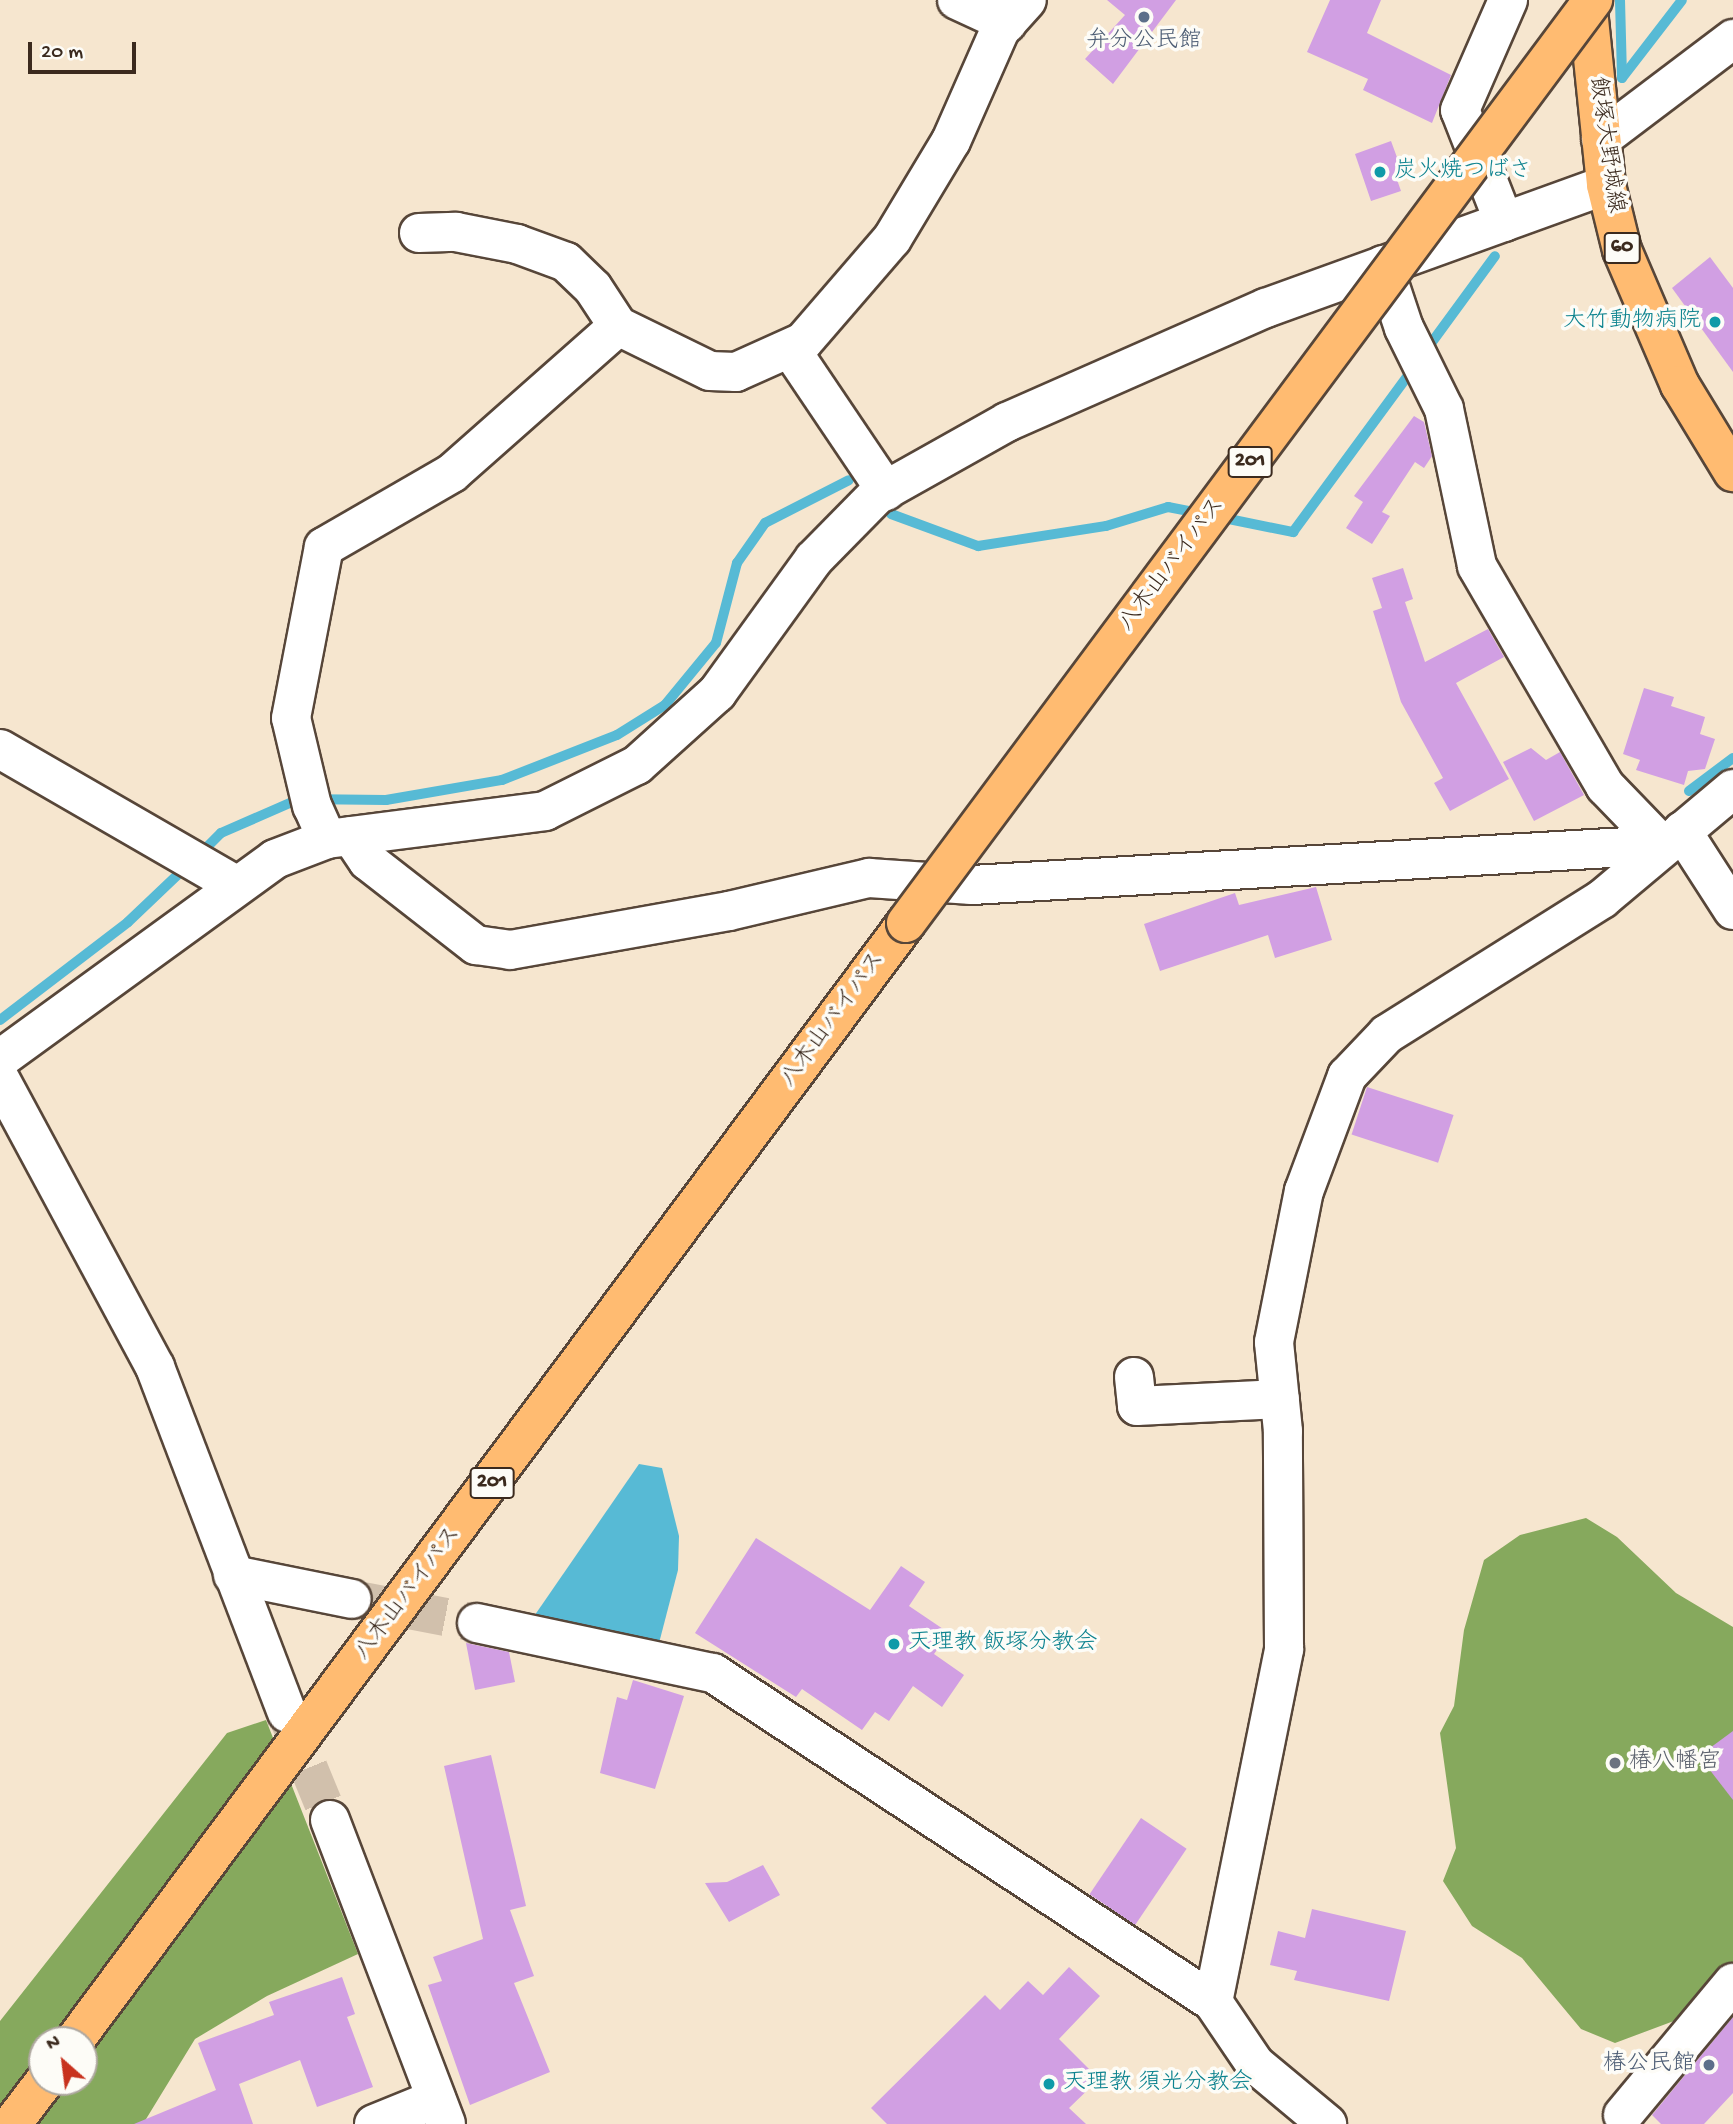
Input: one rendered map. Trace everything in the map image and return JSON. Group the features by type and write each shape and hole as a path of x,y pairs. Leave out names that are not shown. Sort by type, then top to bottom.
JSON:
{"main road":[{"name":"飯塚大野城線","path":"1587,0 1606,185 1622,250 1680,385 1733,472"},
{"name":"八木山バイパス","path":"85,2026 1593,0"},
{"path":"12,2124 33,2096"}],"street":[{"path":"419,233 505,242 566,262 593,288 618,326 710,371 736,372 791,350 892,240 951,141 1017,11 957,0"},
{"path":"1504,222 1460,110 1508,0"},
{"path":"1601,139 1733,39"},
{"path":"0,1059 205,868 324,818 545,811 638,765 717,693 814,559 886,491 1007,422 1266,308 1606,185"},
{"path":"1383,265 1412,342 1444,409 1477,566 1605,786 1672,838 1733,910"},
{"path":"618,326 452,473 324,547 290,718 324,818 368,861 475,945 510,950 729,911 869,878 972,886 1672,838"},
{"path":"791,350 886,491"},
{"path":"0,749 205,868"},
{"path":"1213,2002 1284,1649 1280,1399 1274,1342 1304,1191 1347,1076 1387,1034 1558,929 1733,789"},
{"path":"0,1079 155,1367 287,1713"},
{"path":"1134,1377 1137,1406 1280,1399"},
{"path":"233,1575 352,1599"},
{"path":"477,1623 713,1673 1213,2002 1255,2064 1327,2124"},
{"path":"330,1820 441,2112 374,2124"},
{"path":"1625,2121 1733,1983"}],"green space":[{"path":"1586,1518 1617,1537 1676,1593 1733,1627 1733,1973 1706,2009 1615,2043 1581,2029 1522,1958 1472,1926 1443,1881 1456,1848 1440,1733 1454,1706 1464,1630 1484,1560 1520,1535"},
{"path":"266,1720 358,1954 267,1996 195,2039 143,2124 0,2124 0,2021 227,1733"}],"water":[{"path":"639,1464 662,1468 679,1536 678,1570 658,1647 528,1625"}],"building":[{"path":"1107,0 1176,0 1113,84 1085,59 1125,15"},
{"path":"1330,0 1381,0 1367,33 1451,75 1432,123 1363,90 1368,79 1307,52"},
{"name":"炭火焼つばさ","path":"1391,141 1402,171 1395,174 1401,191 1371,201 1355,154"},
{"name":"大竹動物病院","path":"1710,257 1733,288 1733,372 1672,288"},
{"path":"1414,416 1424,422 1432,456 1424,468 1415,462 1382,512 1390,516 1372,544 1346,528 1363,502 1354,496"},
{"path":"1403,568 1413,599 1405,602 1425,662 1488,629 1504,657 1456,683 1509,779 1450,811 1434,783 1443,778 1401,702 1373,611 1382,608 1372,578"},
{"path":"1644,688 1674,697 1671,706 1705,717 1700,734 1715,739 1705,769 1688,771 1684,785 1636,770 1640,760 1623,754"},
{"path":"1531,748 1546,760 1560,752 1584,795 1534,821 1503,762"},
{"path":"1316,887 1332,940 1275,958 1268,935 1160,971 1144,924 1235,893 1239,905"},
{"path":"1367,1087 1454,1115 1438,1163 1352,1135"},
{"path":"756,1538 870,1610 901,1566 925,1582 909,1606 949,1633 934,1654 964,1675 942,1707 913,1686 889,1721 875,1712 862,1730 802,1689 796,1697 695,1633"},
{"path":"466,1643 509,1652 515,1682 475,1690"},
{"path":"633,1680 684,1696 655,1789 600,1773 617,1697 627,1700"},
{"path":"1733,1731 1733,1800 1699,1756"},
{"path":"491,1755 526,1906 510,1910 534,1976 514,1983 550,2072 470,2105 428,1985 442,1981 433,1957 483,1939 444,1766"},
{"path":"1141,1818 1187,1849 1135,1925 1090,1894"},
{"path":"763,1865 780,1895 729,1922 705,1883 727,1882"},
{"path":"1312,1909 1406,1931 1389,2001 1294,1980 1297,1971 1270,1965 1278,1931 1305,1938"},
{"path":"1069,1967 1100,1996 1059,2039 1099,2079 1069,2108 1086,2124 887,2124 871,2108 985,1995 1000,2010 1028,1981 1043,1995"},
{"path":"342,1977 355,2014 347,2017 373,2087 317,2107 300,2060 239,2084 253,2124 134,2124 216,2090 198,2043 274,2015 269,2002"},
{"name":"椿公民館","path":"1733,2017 1733,2093 1704,2124 1661,2124 1652,2115"}],"waterway":[{"path":"1620,0 1622,78"},
{"path":"1622,78 1682,0"},
{"path":"1424,353 1495,256"},
{"path":"1219,517 1293,532 1415,366"},
{"path":"199,855 221,833 299,799 386,800 502,780 617,735 665,705 716,643 737,563 765,523 849,480"},
{"path":"891,514 978,546 1106,526 1168,507 1203,514"},
{"path":"1689,791 1733,758"},
{"path":"0,1020 128,922 187,866"}],"tunnel":[{"path":"352,1599 477,1623"},
{"path":"287,1715 330,1820"}],"place":[{"name":"弁分公民館","path":"1144,17"},
{"name":"炭火焼つばさ","path":"1380,172"},
{"name":"大竹動物病院","path":"1715,322"},
{"name":"天理教 飯塚分教会","path":"894,1644"},
{"name":"椿八幡宮","path":"1615,1763"},
{"name":"椿公民館","path":"1709,2065"},
{"name":"天理教 須光分教会","path":"1049,2084"}]}
